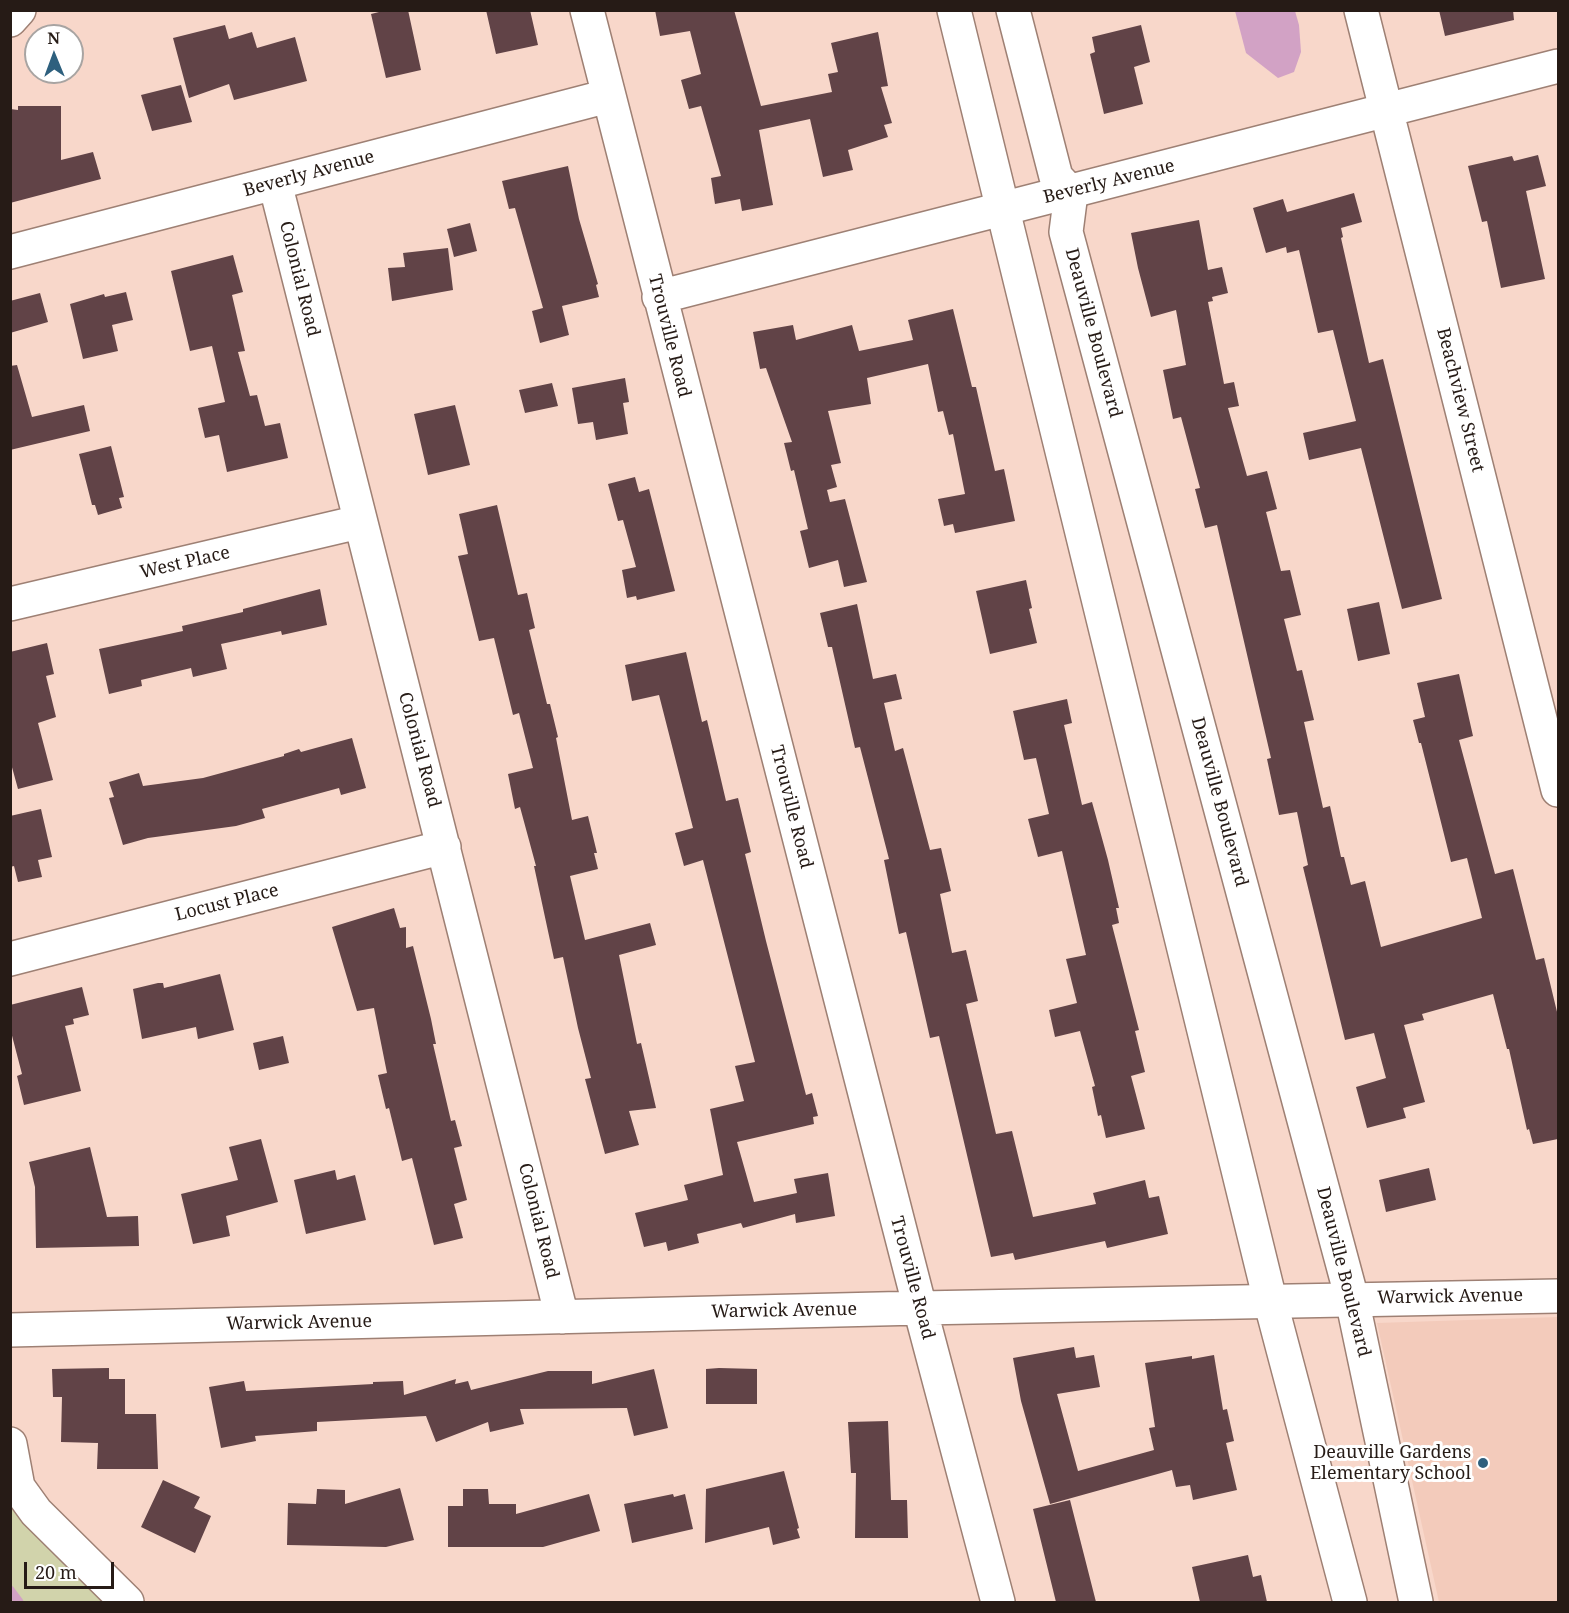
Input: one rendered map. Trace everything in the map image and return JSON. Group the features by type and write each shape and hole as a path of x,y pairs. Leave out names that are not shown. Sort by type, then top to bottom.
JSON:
{"street":[{"path":"10,20 19,10"},
{"name":"Trouville Road","path":"587,10 920,1308 998,1602"},
{"path":"954,10 1270,1300 1350,1602"},
{"path":"1012,10 1056,177 1071,193"},
{"name":"Beachview Street","path":"1361,10 1558,790"},
{"name":"Beverly Avenue","path":"659,297 1003,208 1071,193 1558,66"},
{"name":"Beverly Avenue","path":"10,252 608,96"},
{"name":"Colonial Road","path":"275,183 562,1317"},
{"name":"Deauville Boulevard","path":"1071,193 1066,232 1352,1299 1416,1602"},
{"name":"West Place","path":"10,604 359,522"},
{"name":"Locust Place","path":"10,959 444,847"},
{"name":"Warwick Avenue","path":"10,1330 1270,1300 1558,1296"},
{"path":"10,1444 18,1486 36,1512 127,1602"}],"shaded area":[{"path":"1235,11 1295,11 1299,25 1301,52 1294,72 1278,78 1246,53"},
{"name":"Deauville Gardens Elementary School","path":"1558,1317 1558,1602 1439,1602 1377,1323"}],"green space":[{"path":"11,1499 109,1602 11,1602"}],"building":[{"path":"387,10 408,10 421,70 386,78 371,14"},
{"path":"486,10 530,10 538,45 496,54"},
{"path":"655,10 734,10 761,106 832,92 828,74 838,72 831,43 878,32 888,86 881,87 892,123 884,125 888,137 848,150 853,170 823,177 810,119 759,130 773,205 742,211 740,199 715,204 711,178 721,176 701,106 689,109 681,80 701,74 690,31 660,36"},
{"path":"1439,10 1513,10 1514,20 1445,36"},
{"path":"225,25 229,39 252,32 257,48 295,37 307,81 234,100 229,84 189,98 173,38"},
{"path":"1141,25 1150,62 1134,67 1143,104 1104,114 1090,54 1095,52 1092,37"},
{"path":"181,85 192,122 152,131 141,95"},
{"path":"18,106 61,106 61,160 93,152 101,179 10,203 10,109 18,110"},
{"path":"1538,155 1546,186 1526,191 1545,279 1501,288 1487,221 1482,222 1468,166 1512,156 1514,161"},
{"path":"568,166 579,219 598,284 596,285 599,297 562,306 569,335 540,343 532,311 543,308 515,208 509,209 502,181"},
{"path":"1354,193 1362,222 1341,228 1343,237 1341,238 1369,363 1383,359 1442,599 1402,609 1361,448 1309,460 1303,433 1356,421 1333,330 1318,333 1299,250 1287,253 1286,247 1266,253 1253,208 1283,199 1287,212"},
{"path":"1199,220 1208,270 1222,267 1228,293 1212,297 1213,301 1208,302 1224,384 1234,382 1239,406 1228,408 1247,476 1267,471 1277,509 1266,512 1281,571 1290,570 1301,615 1284,619 1297,671 1302,670 1314,720 1304,722 1323,808 1330,806 1341,857 1344,857 1351,885 1365,881 1381,947 1482,918 1467,858 1451,862 1413,720 1425,717 1417,683 1459,674 1473,736 1459,740 1495,874 1513,869 1536,960 1544,958 1558,1016 1558,1139 1533,1144 1529,1129 1527,1130 1509,1049 1507,1049 1493,994 1422,1014 1424,1020 1404,1025 1425,1102 1403,1108 1406,1118 1367,1128 1356,1087 1386,1078 1374,1033 1345,1040 1303,867 1308,865 1297,812 1279,815 1267,759 1271,758 1217,525 1205,528 1195,489 1200,488 1181,417 1173,419 1163,370 1186,365 1176,310 1151,317 1131,233"},
{"path":"470,223 477,251 454,257 447,229"},
{"path":"448,248 453,290 392,301 388,268 405,267 403,253"},
{"path":"233,255 243,292 232,295 245,351 238,352 250,396 257,395 265,426 280,423 288,458 227,472 219,435 205,438 198,408 225,402 212,346 190,351 171,271"},
{"path":"126,292 133,320 112,325 118,351 83,359 70,304 104,294 105,297"},
{"path":"40,293 48,322 10,333 10,301"},
{"path":"953,309 972,387 976,387 995,471 1004,469 1015,521 955,533 953,524 944,526 938,499 965,494 953,434 949,435 943,411 938,412 928,364 867,378 871,404 828,411 841,463 831,465 837,487 827,490 830,502 845,499 867,582 844,587 838,560 809,568 800,531 808,529 794,470 791,471 784,443 792,442 766,368 760,369 753,332 793,325 796,340 852,325 859,351 913,340 908,320"},
{"path":"17,365 32,417 84,405 90,431 10,450 10,366"},
{"path":"625,378 629,402 623,403 628,434 596,440 593,422 578,424 572,388"},
{"path":"552,383 558,406 525,413 519,390"},
{"path":"455,405 470,465 428,475 414,414"},
{"path":"111,446 124,497 119,498 122,508 98,515 95,505 92,505 79,454"},
{"path":"635,477 639,492 649,489 675,591 637,600 636,596 627,598 622,570 636,567 623,520 618,521 608,484"},
{"path":"497,505 518,595 527,593 535,628 529,630 547,704 550,704 558,737 556,738 572,820 588,816 597,853 594,853 598,869 570,876 585,940 650,923 656,945 619,955 637,1044 641,1043 656,1108 629,1111 639,1145 605,1154 585,1079 591,1078 563,957 554,959 534,866 536,866 520,807 515,809 508,774 533,768 519,713 513,715 494,638 479,641 458,556 468,554 459,514"},
{"path":"1026,580 1032,608 1029,609 1037,643 990,654 976,591"},
{"path":"320,589 327,625 282,635 281,631 221,644 227,669 193,677 191,668 141,680 142,686 109,694 99,649 183,631 182,626 243,612 243,609"},
{"path":"1379,602 1390,654 1358,661 1347,609"},
{"path":"857,604 873,679 896,674 902,699 884,703 895,751 903,748 930,850 941,848 951,891 940,894 952,953 966,950 978,1001 966,1004 996,1134 1012,1131 1033,1217 1096,1204 1093,1193 1145,1180 1149,1198 1159,1196 1168,1234 1107,1248 1105,1241 1015,1260 1013,1253 991,1257 939,1036 930,1038 906,932 899,934 884,860 889,859 860,747 855,748 832,647 828,647 820,613"},
{"path":"47,643 54,674 46,676 56,717 38,723 53,780 18,789 10,760 10,652"},
{"path":"686,652 702,722 707,720 726,801 738,798 751,852 745,854 766,941 806,1095 812,1093 818,1116 813,1117 814,1124 737,1142 754,1202 797,1193 794,1179 828,1173 835,1216 796,1223 795,1214 743,1228 741,1223 697,1234 699,1243 668,1251 666,1242 644,1247 635,1213 688,1200 684,1185 723,1175 710,1109 744,1101 735,1066 755,1062 703,860 684,866 675,833 693,828 659,695 632,701 625,665"},
{"path":"1067,699 1072,723 1064,725 1082,805 1092,802 1108,860 1119,908 1116,908 1119,923 1112,925 1139,1030 1135,1031 1145,1072 1131,1076 1145,1129 1106,1138 1101,1115 1098,1116 1092,1087 1095,1086 1080,1031 1055,1037 1049,1010 1077,1003 1066,959 1086,955 1062,851 1038,857 1028,819 1049,814 1036,758 1024,760 1013,711"},
{"path":"352,738 366,788 341,795 339,788 262,809 265,818 236,826 148,838 123,845 109,798 114,797 109,782 139,773 143,786 203,778 284,756 284,754 299,749 301,752"},
{"path":"41,809 52,857 38,860 42,877 18,882 14,866 10,867 10,816"},
{"path":"394,908 400,928 406,927 406,948 413,946 431,1019 436,1044 433,1044 451,1121 455,1120 462,1146 454,1148 467,1200 454,1204 463,1238 434,1245 412,1158 402,1161 389,1108 386,1109 378,1075 387,1073 374,1008 357,1011 332,927"},
{"path":"220,974 234,1030 198,1039 196,1027 142,1039 133,989 158,983 163,983 164,988"},
{"path":"82,987 89,1015 73,1019 74,1024 65,1026 81,1091 24,1105 17,1076 22,1074 10,1028 10,1005"},
{"path":"283,1036 289,1063 259,1070 253,1043"},
{"path":"261,1139 278,1202 226,1216 230,1236 193,1244 181,1194 238,1180 229,1147"},
{"path":"90,1147 107,1217 138,1216 139,1246 36,1248 35,1187 29,1162"},
{"path":"1429,1168 1436,1200 1386,1212 1379,1180"},
{"path":"335,1170 337,1180 355,1175 366,1220 306,1234 294,1180"},
{"path":"1074,1347 1076,1358 1094,1355 1100,1387 1057,1394 1078,1471 1154,1450 1149,1428 1155,1427 1145,1363 1214,1355 1223,1410 1227,1409 1234,1441 1226,1443 1237,1490 1193,1500 1190,1485 1176,1487 1172,1470 1050,1504 1021,1401 1013,1358"},
{"path":"109,1368 109,1379 125,1379 125,1414 156,1414 158,1469 97,1469 98,1443 61,1442 62,1397 53,1397 52,1369"},
{"path":"654,1369 668,1428 634,1436 627,1408 520,1409 524,1424 490,1432 488,1422 436,1442 426,1416 317,1422 317,1431 255,1436 256,1441 221,1448 209,1387 244,1381 246,1391 403,1381 404,1395 456,1379 455,1384 468,1381 471,1390 548,1371 592,1371 592,1384"},
{"path":"706,1369 757,1369 757,1404 706,1404"},
{"path":"888,1421 891,1500 907,1500 908,1538 855,1538 856,1473 851,1473 848,1422"},
{"path":"784,1471 800,1538 773,1545 769,1527 705,1543 706,1489"},
{"path":"163,1480 200,1497 194,1508 211,1516 195,1553 141,1527"},
{"path":"400,1488 414,1540 386,1547 287,1545 288,1503 316,1504 317,1489 345,1490 345,1504"},
{"path":"463,1489 488,1489 489,1504 516,1504 516,1514 589,1494 600,1531 543,1547 448,1547 448,1506 463,1506"},
{"path":"673,1494 674,1497 685,1494 693,1529 632,1543 624,1504"},
{"path":"1070,1500 1096,1602 1056,1602 1033,1509"},
{"path":"1248,1555 1253,1577 1261,1575 1267,1602 1200,1602 1192,1567"}],"waterway":[{"path":"10,1590 19,1602"}],"place":[{"name":"Deauville Gardens Elementary School","path":"1483,1463"}]}
